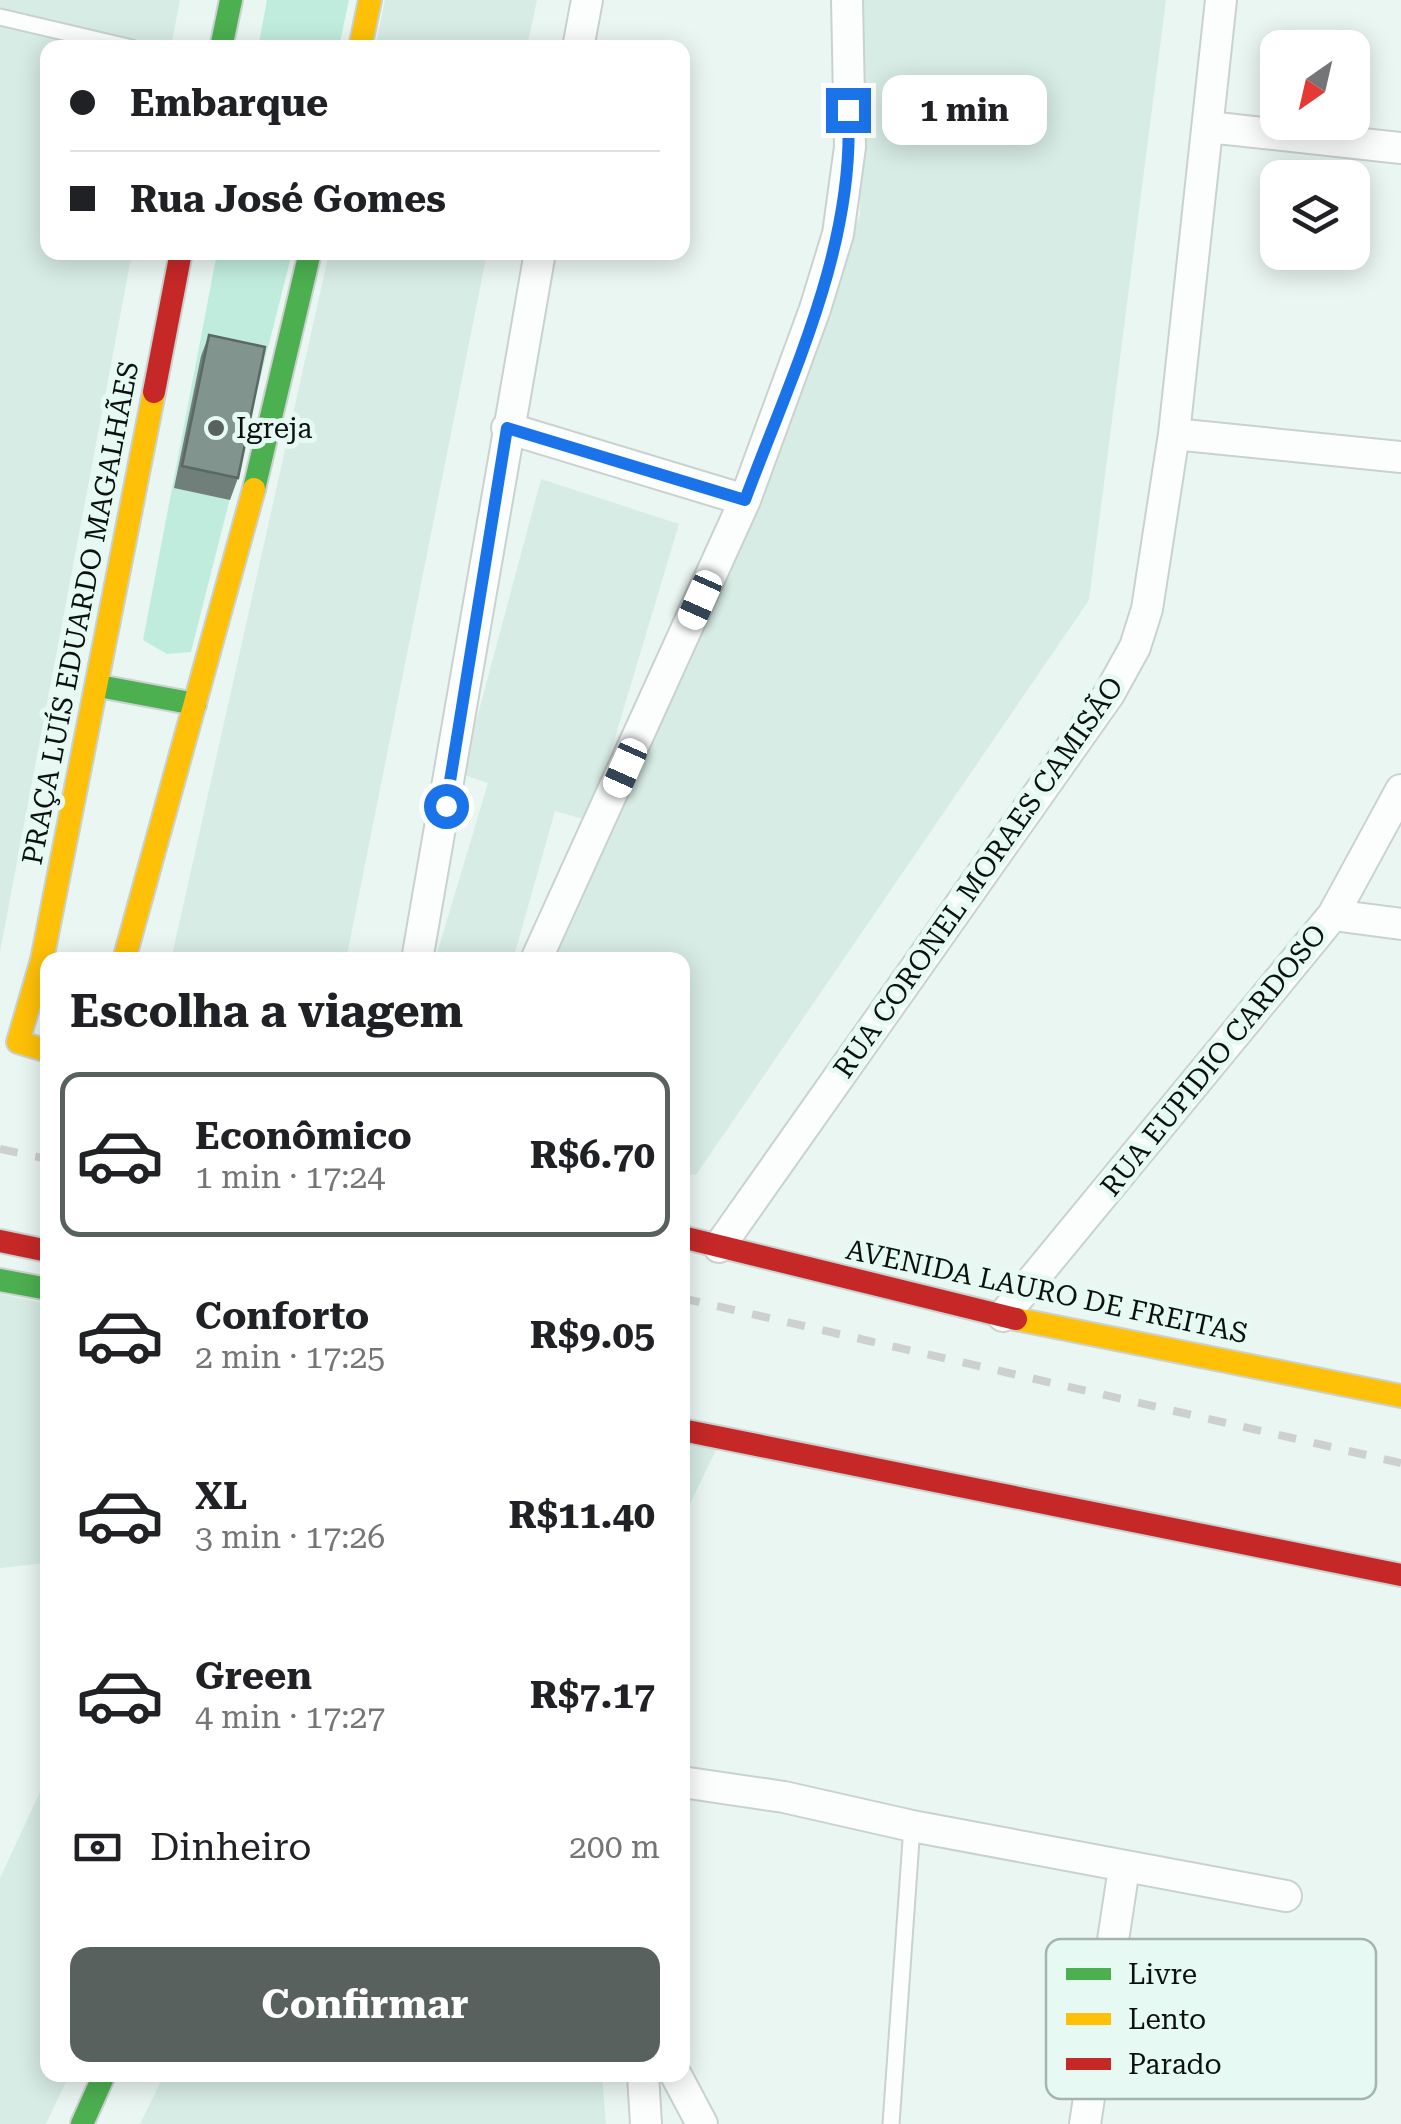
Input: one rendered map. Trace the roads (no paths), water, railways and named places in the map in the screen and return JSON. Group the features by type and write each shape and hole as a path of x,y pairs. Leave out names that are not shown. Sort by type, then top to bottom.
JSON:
{"main road":[{"path":"223,40 231,0"},
{"path":"362,40 370,0"},
{"name":"PRAÇA LUÍS EDUARDO MAGALHÃES","path":"47,952 179,260"},
{"path":"126,952 256,483 308,260"},
{"path":"98,686 196,704"},
{"name":"PRAÇA LUÍS EDUARDO MAGALHÃES","path":"9,1039 40,972"},
{"path":"9,1039 40,1049"},
{"name":"AVENIDA LAURO DE FREITAS","path":"690,1239 1004,1316 1401,1396"},
{"path":"0,1240 40,1249"},
{"path":"0,1280 40,1288"},
{"path":"690,1432 1401,1575"},
{"path":"82,2124 101,2082"}],"street":[{"path":"580,40 587,0"},
{"path":"540,952 745,500 838,234 850,147 846,0"},
{"name":"RUA CORONEL MORAES CAMISÃO","path":"719,1247 1109,694 1135,646 1147,609 1174,434 1221,0"},
{"path":"1208,127 1401,148"},
{"path":"418,952 538,260"},
{"path":"507,428 745,500"},
{"path":"1174,434 1401,458"},
{"name":"RUA EUPIDIO CARDOSO","path":"1004,1316 1332,915 1401,790"},
{"path":"1332,915 1401,924"},
{"path":"690,1783 784,1797 1124,1868 1286,1896"},
{"path":"1113,1939 1124,1868"},
{"path":"643,2082 646,2124"},
{"path":"680,2082 702,2124"},
{"path":"1085,2124 1089,2099"}],"lane":[{"path":"0,17 98,40"},
{"path":"891,2124 912,1826"}],"railway":[{"path":"0,1149 40,1157"},
{"path":"690,1300 1401,1463"}],"place":[{"name":"Igreja","path":"216,428"}]}
